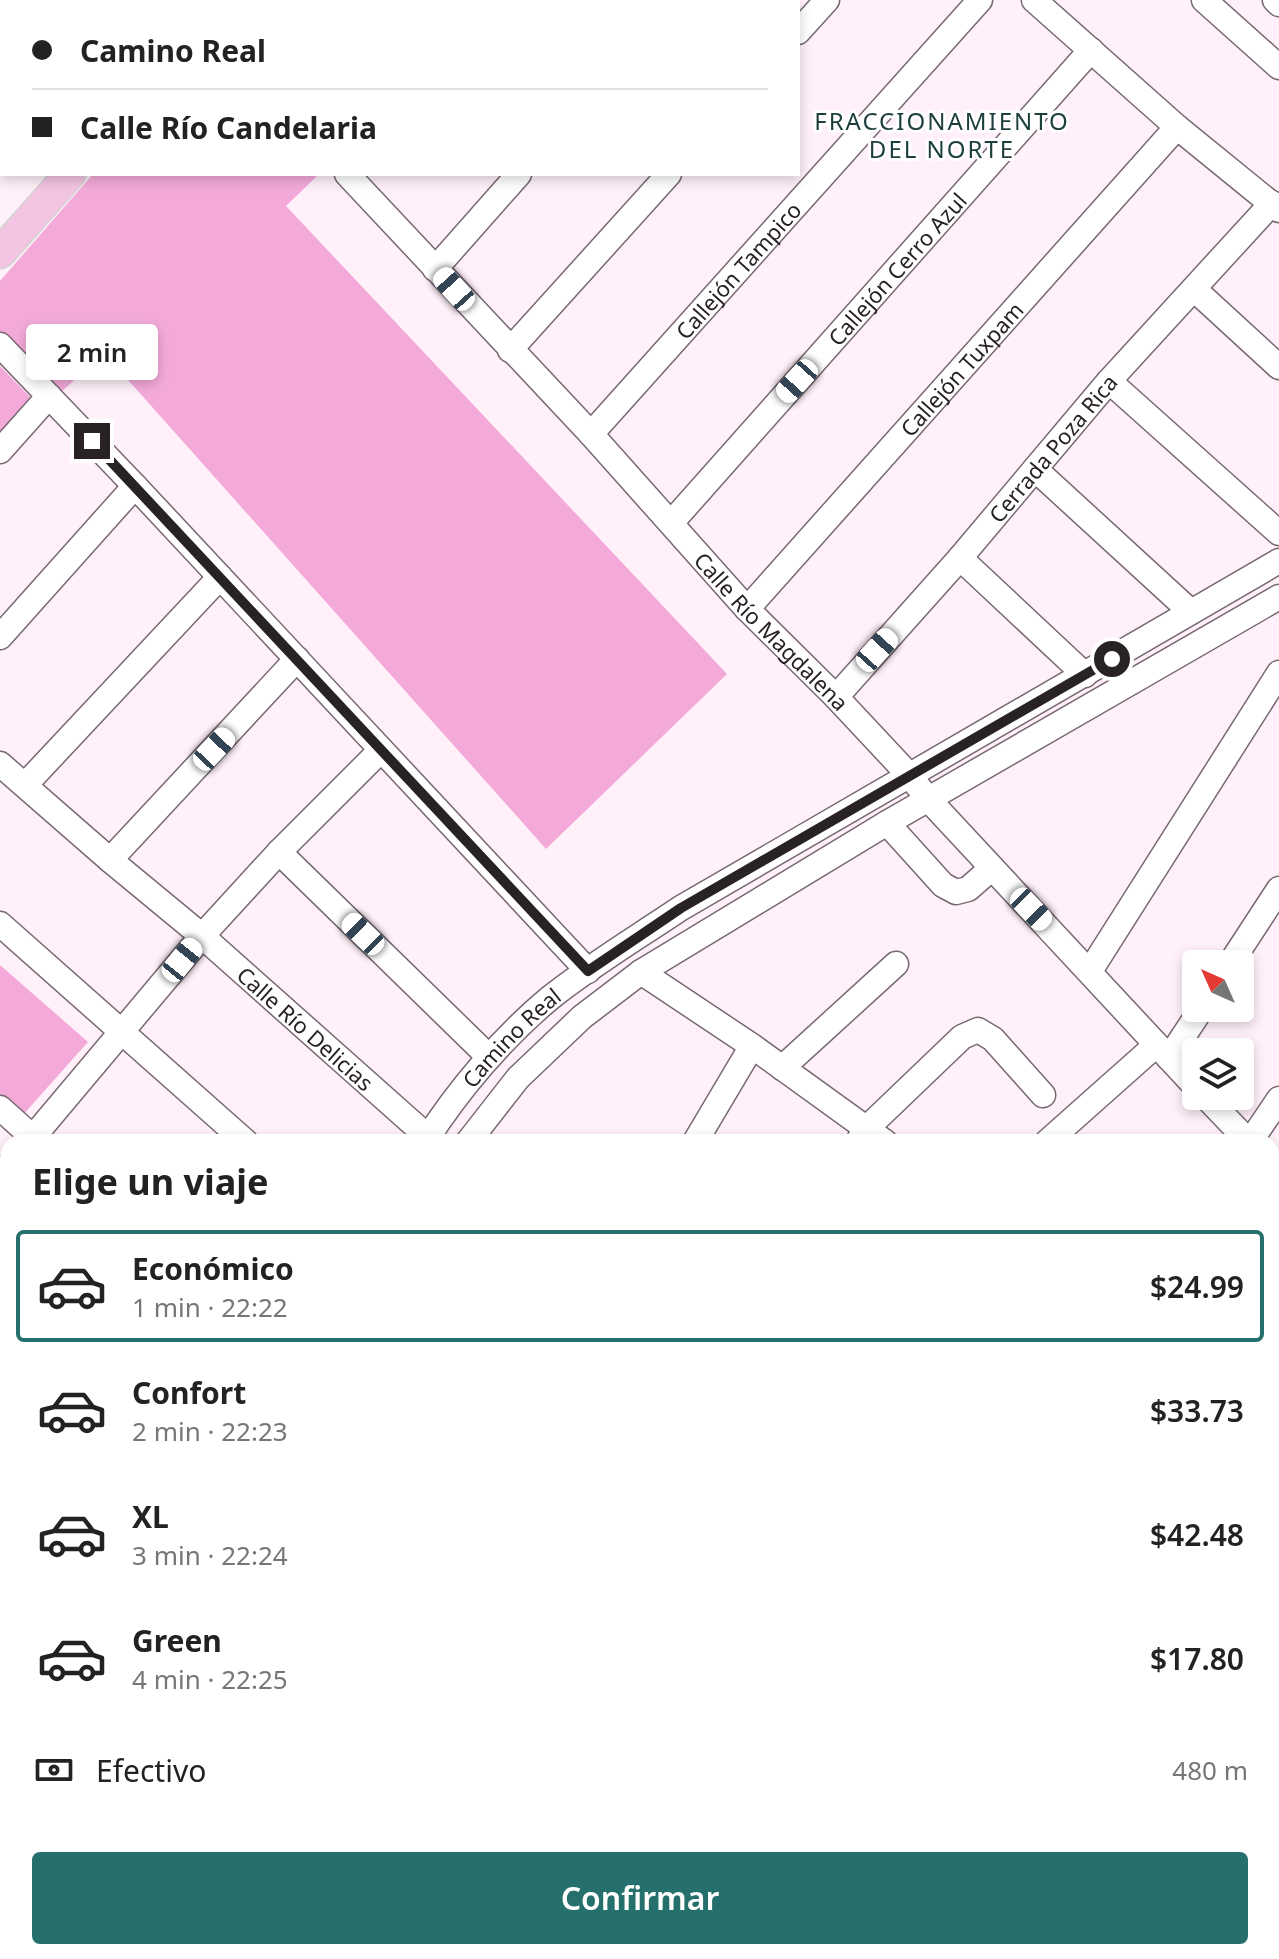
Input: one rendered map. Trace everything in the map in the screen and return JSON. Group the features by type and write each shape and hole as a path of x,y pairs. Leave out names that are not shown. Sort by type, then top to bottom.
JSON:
{"main road":[{"path":"0,253 68,176"}],"street":[{"path":"800,30 827,0"},
{"name":"Callejón Tampico","path":"591,434 980,0"},
{"path":"1034,0 1177,127 1276,206"},
{"path":"1204,0 1279,67"},
{"name":"Callejón Cerro Azul","path":"671,523 1091,50"},
{"name":"Callejón Tuxpam","path":"747,609 1177,127"},
{"path":"435,269 517,176"},
{"path":"510,350 667,176"},
{"name":"Calle Río Magdalena","path":"359,178 435,269 591,434 747,609 836,697 1182,1073"},
{"name":"Cerrada Poza Rica","path":"836,697 960,558 1109,381 1276,206"},
{"path":"1194,289 1279,367"},
{"path":"0,345 588,971"},
{"path":"1109,381 1279,533"},
{"path":"0,451 49,396"},
{"path":"1035,469 1191,612"},
{"path":"0,637 135,486"},
{"path":"960,558 1085,675"},
{"name":"Camino Real","path":"431,1134 489,1057 549,999 681,908 1279,561"},
{"path":"1253,576 1279,594"},
{"path":"25,785 220,577"},
{"name":"Camino Real","path":"474,1134 518,1078 582,1017 641,972 887,823 1279,594"},
{"path":"110,860 297,659"},
{"path":"1090,971 1279,673"},
{"path":"39,1134 202,936 279,852 381,750"},
{"name":"Calle Río Delicias","path":"0,764 202,936 420,1134"},
{"path":"887,823 943,885 956,892 968,889 992,868"},
{"path":"279,852 489,1057"},
{"path":"1239,950 1279,889"},
{"path":"681,908 698,936"},
{"path":"0,924 237,1134"},
{"path":"782,1068 896,964"},
{"path":"641,972 752,1046 865,1134"},
{"path":"1058,1134 1162,1052 1189,1022"},
{"path":"874,1134 962,1037 978,1030 993,1039 1043,1095"},
{"path":"700,1134 752,1046"},
{"path":"1255,1134 1279,1099"},
{"path":"0,1108 28,1134"},
{"path":"1219,1110 1242,1134"}],"shaded area":[{"path":"91,176 317,176 286,206 727,674 546,849 104,353 59,394 0,331 0,281"},
{"path":"0,366 30,397 0,433"},
{"path":"0,965 88,1042 13,1126 0,1114"}],"district":[{"name":"FRACCIONAMIENTO DEL NORTE","path":"942,134"}],"route":[{"path":"92,441 588,971 681,908 1112,659"}]}
